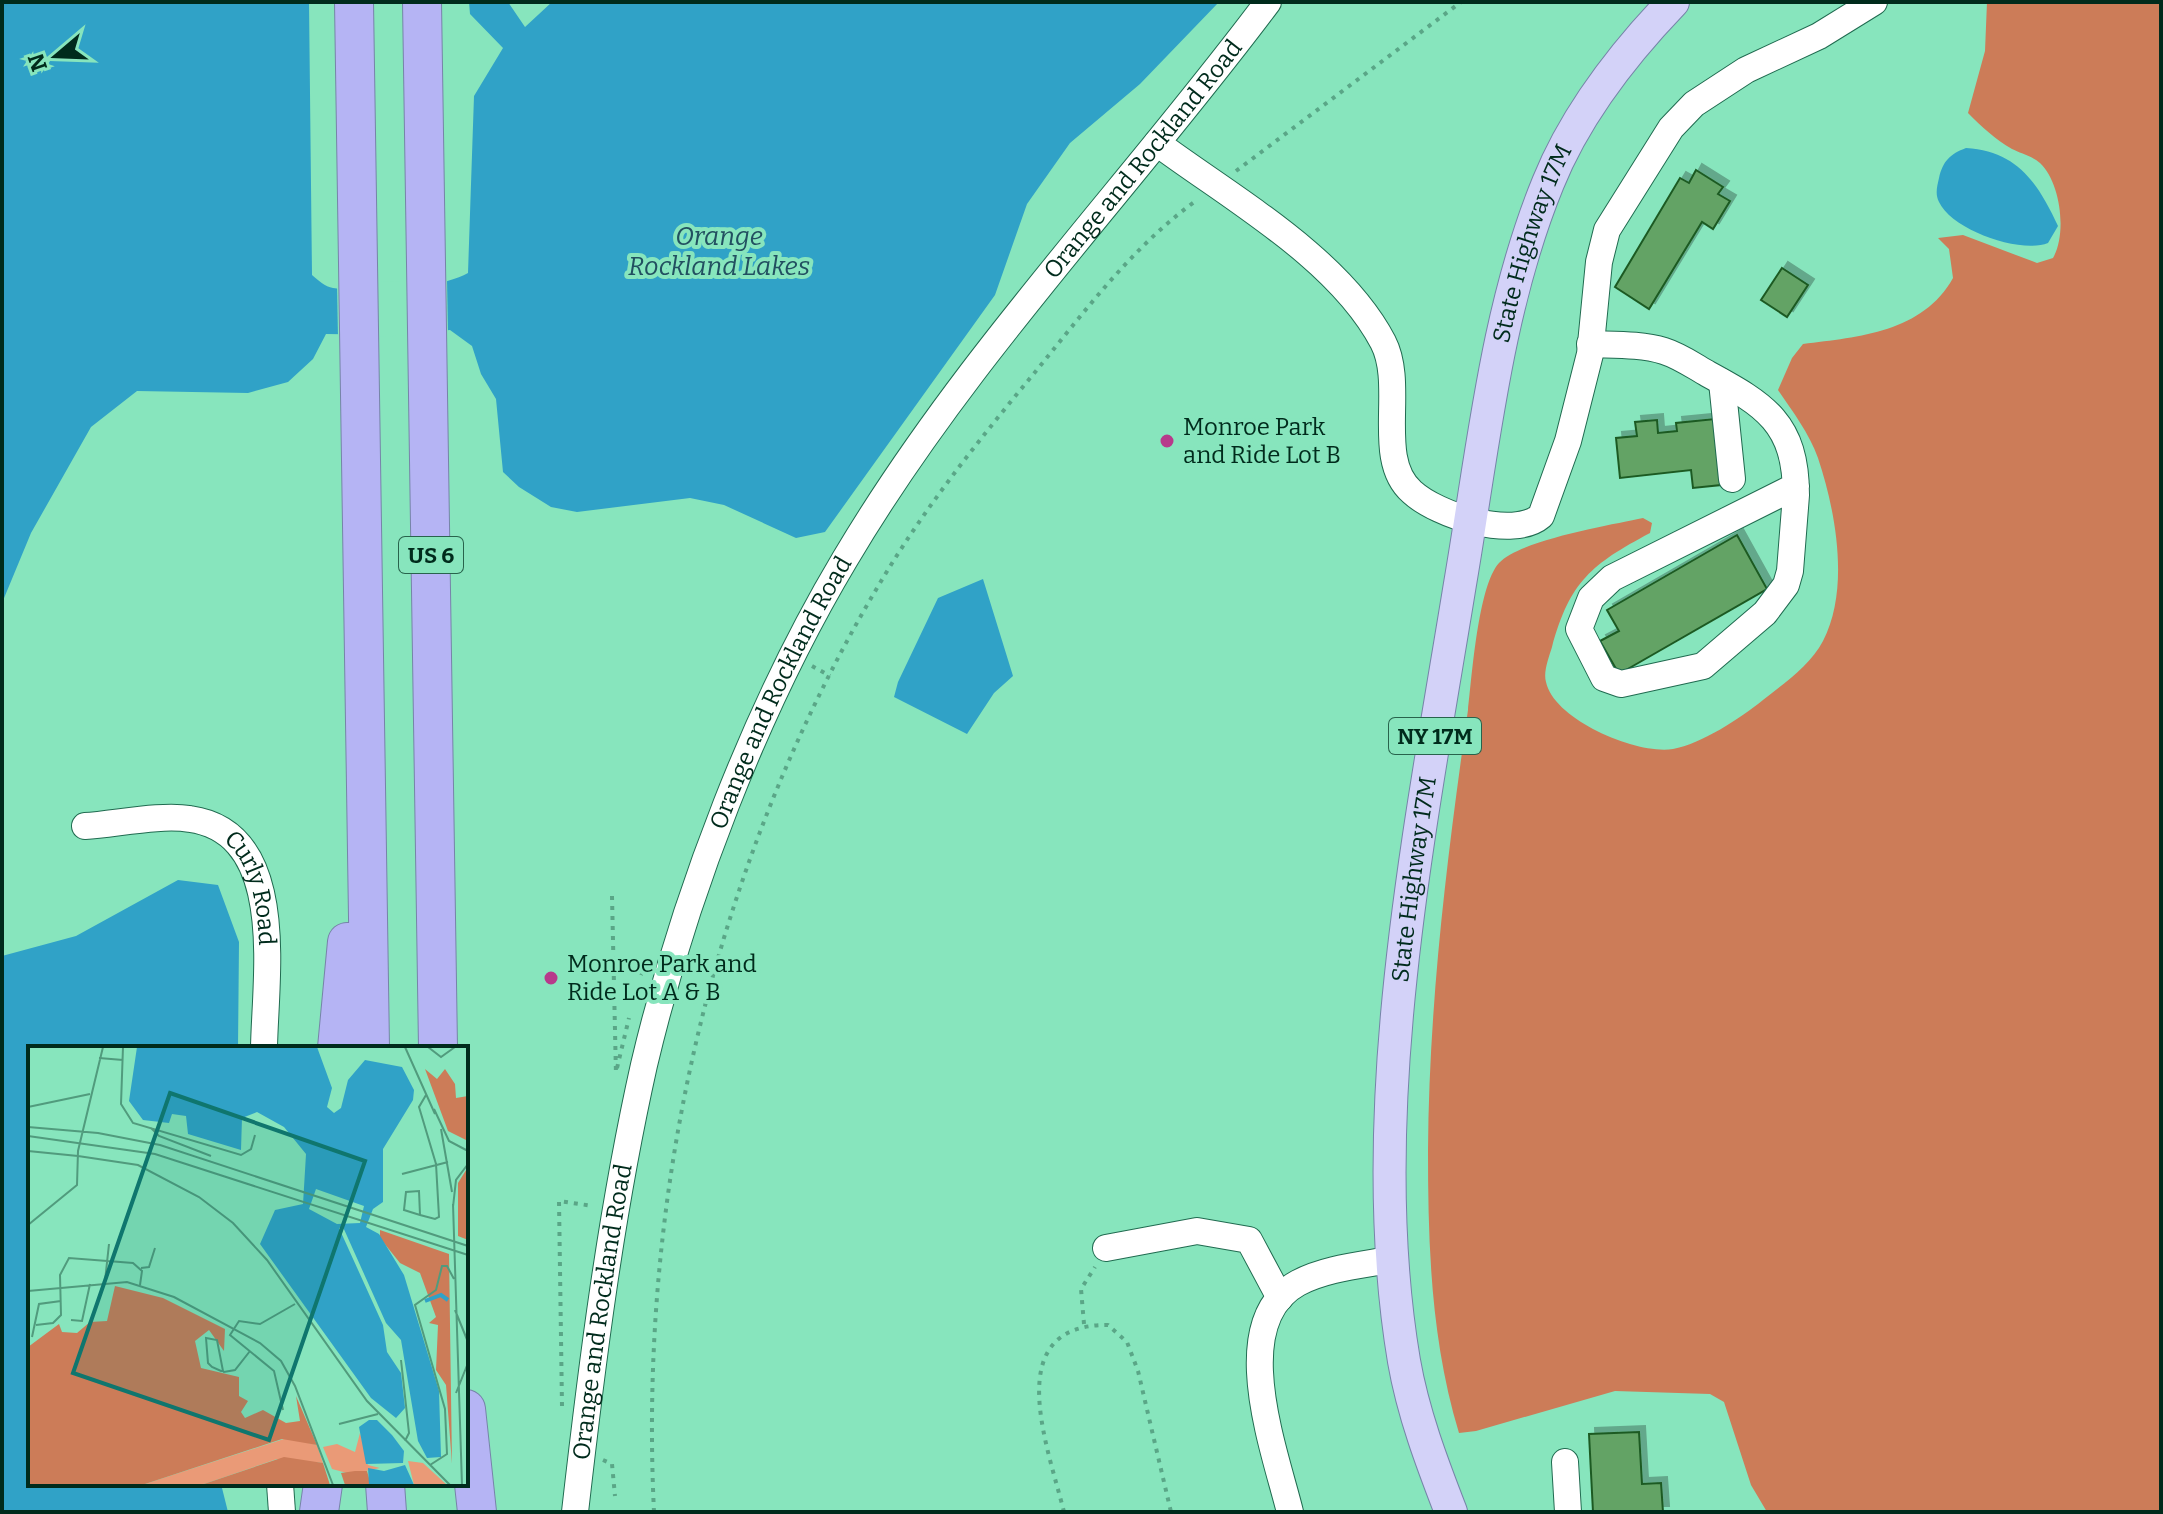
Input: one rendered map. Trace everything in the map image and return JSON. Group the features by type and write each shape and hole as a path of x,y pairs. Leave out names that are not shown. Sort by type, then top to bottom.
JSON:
{"highway":[{"path":"354,2 370,1046"},
{"name":"US 6","path":"422,2 438,1046"},
{"path":"337,1046 348,929 349,846 365,721"},
{"path":"468,1428 477,1512"},
{"path":"319,1512 323,1486"},
{"path":"385,1486 387,1512"},
{"path":"452,1486 454,1512"}],"main road":[{"name":"State Highway 17M","path":"1449,1512 1422,1434 1404,1362 1394,1259 1391,1139 1398,999 1422,813 1511,293 1549,181 1587,109 1647,30 1673,2"}],"street":[{"name":"Orange and Rockland Road","path":"575,1512 610,1253 644,1066 688,915 743,767 819,603 920,444 1268,2"},
{"path":"1157,143 1296,244 1352,300 1383,342 1394,386 1393,455 1398,476 1412,493 1470,521 1516,527 1541,516 1568,441 1590,344 1599,262 1607,230 1671,128 1694,104 1746,70 1819,36 1874,2"},
{"path":"1590,344 1668,352 1759,402 1772,416 1792,454 1796,486 1790,571 1780,594 1765,613 1703,666 1621,684 1604,678 1597,670 1579,629 1584,609 1600,589 1634,566 1796,486"},
{"path":"1722,382 1732,479"},
{"name":"Curly Road","path":"85,826 189,818 220,828 242,845 257,875 265,914 264,1046"},
{"path":"1106,1248 1197,1231 1249,1240 1280,1298"},
{"path":"1290,1512 1266,1412 1259,1362 1260,1331 1280,1298 1296,1284 1317,1275 1394,1259"},
{"path":"1565,1462 1568,1512"},
{"path":"280,1486 282,1512"}],"path":[{"path":"654,1512 651,1452 653,1339 668,1194 686,1077 725,933 784,771 887,571 997,417 1107,284 1191,204 1461,2"},
{"path":"612,896 616,1075"},
{"path":"562,1421 559,1201 594,1206"},
{"path":"1084,1324 1081,1289 1106,1248"},
{"path":"1064,1512 1040,1415 1041,1369 1049,1346 1062,1332 1084,1324 1108,1325 1127,1342 1138,1371 1171,1512"},
{"path":"594,1456 612,1464 615,1496"}],"shaded area":[{"path":"1987,2 2161,2 2161,1512 1767,1512 1751,1485 1724,1402 1710,1394 1615,1391 1476,1431 1459,1433 1442,1363 1433,1293 1428,1187 1429,1095 1440,930 1477,633 1492,575 1499,563 1510,555 1545,540 1643,518 1652,523 1650,533 1598,565 1586,577 1559,624 1545,678 1552,696 1564,709 1599,732 1619,740 1639,746 1673,749 1708,736 1754,707 1804,666 1818,650 1831,620 1836,598 1835,526 1818,458 1805,431 1778,390 1792,358 1803,344 1888,329 1925,310 1953,278 1949,249 1938,238 1963,235 2037,263 2053,258 2057,248 2060,209 2047,172 2031,157 2000,141 1968,113 1985,51"}],"water":[{"name":"Orange Rockland Lakes","path":"2,2 309,2 312,275 330,287 365,291 421,287 468,273 474,96 503,48 470,14 469,2 508,2 525,27 552,2 1219,2 1140,84 1070,143 1027,204 995,295 825,532 796,538 724,505 690,498 577,512 551,507 519,487 503,472 496,399 481,374 472,346 450,330 394,335 326,334 313,359 288,382 248,393 137,391 91,427 31,533 2,603"},
{"path":"1966,148 1999,155 2034,183 2058,226 2048,243 2021,245 1988,237 1958,222 1946,212 1937,196 1941,172 1948,159"},
{"path":"983,579 1013,676 994,693 967,734 894,697 898,682 938,598"},
{"path":"178,880 218,885 239,942 238,1046 28,1046 28,1486 222,1486 228,1512 2,1512 2,956 76,936"}],"pier":[{"path":"447,279 448,334 338,338 337,284"}],"building":[{"path":"1696,170 1723,187 1718,194 1730,201 1713,229 1702,222 1649,309 1615,287 1680,178 1689,183"},
{"path":"1782,268 1808,285 1787,317 1761,300"},
{"path":"1715,419 1721,485 1693,488 1691,470 1620,478 1616,438 1637,436 1635,422 1657,420 1658,433 1677,431 1676,423"},
{"path":"1737,535 1767,589 1619,674 1600,641 1619,631 1607,610"},
{"path":"1639,1432 1642,1484 1661,1483 1663,1512 1593,1512 1589,1434"}],"place":[{"name":"Monroe Park and Ride Lot B","path":"1167,441"},
{"name":"Monroe Park and Ride Lot A & B","path":"551,978"}]}
